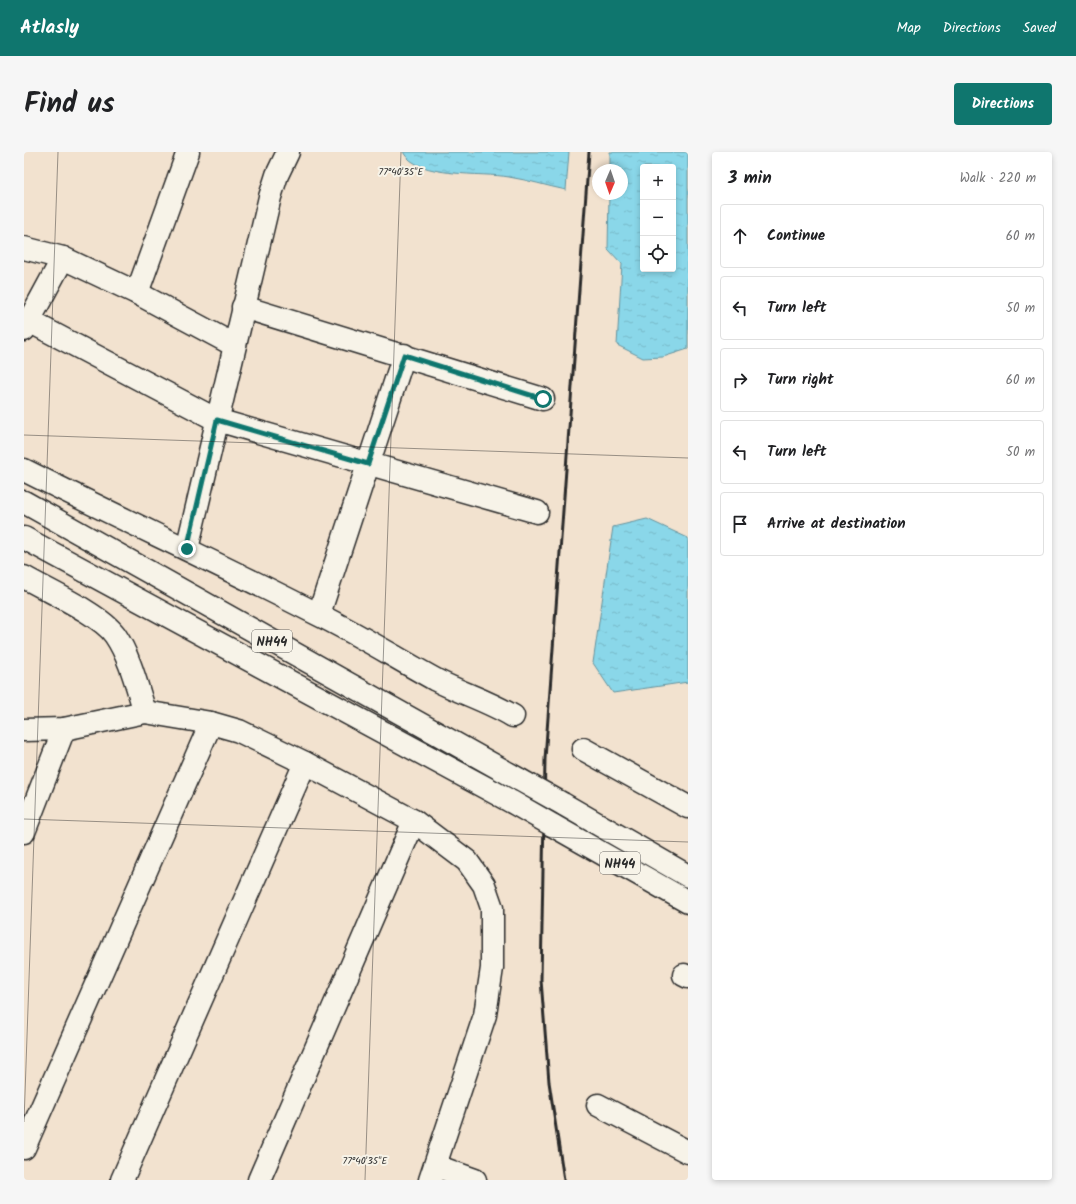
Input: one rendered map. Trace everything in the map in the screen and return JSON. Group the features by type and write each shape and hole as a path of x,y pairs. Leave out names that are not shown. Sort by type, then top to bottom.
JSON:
{"main road":[{"path":"137,293 188,152"},
{"path":"187,549 270,197 277,175 288,152"},
{"path":"24,248 63,258 137,293 234,345"},
{"path":"63,258 26,326 217,420 537,512"},
{"path":"243,307 404,355 543,399"},
{"path":"319,614 404,355"},
{"path":"24,470 122,520 187,549 319,614 438,680 513,716"},
{"name":"NH44","path":"24,502 563,804 688,876"},
{"name":"NH44","path":"24,538 512,802 688,902"},
{"path":"24,577 94,617 114,634 124,650 146,712"},
{"path":"24,730 64,729 146,712 211,723 239,731 305,763 414,821 467,861 484,885 492,908 492,968 485,1015 433,1173 475,1180"},
{"path":"24,1148 211,723"},
{"path":"24,832 64,729"},
{"path":"583,749 688,807"},
{"path":"122,1180 305,763"},
{"path":"259,1180 414,821"},
{"path":"598,1105 688,1152"}],"water":[{"path":"403,152 569,152 566,190 509,177 452,173 422,167 411,161"},
{"path":"610,152 688,152 688,349 663,357 643,358 617,345 622,264 608,249 609,200 628,200 628,164 610,164"},
{"path":"647,519 688,538 688,682 613,693 593,663 613,527"}],"railway":[{"path":"564,1180 549,1082 541,980 545,759 589,152"}],"route":[{"path":"187,549 217,420 368,464 404,355 543,399"}]}
